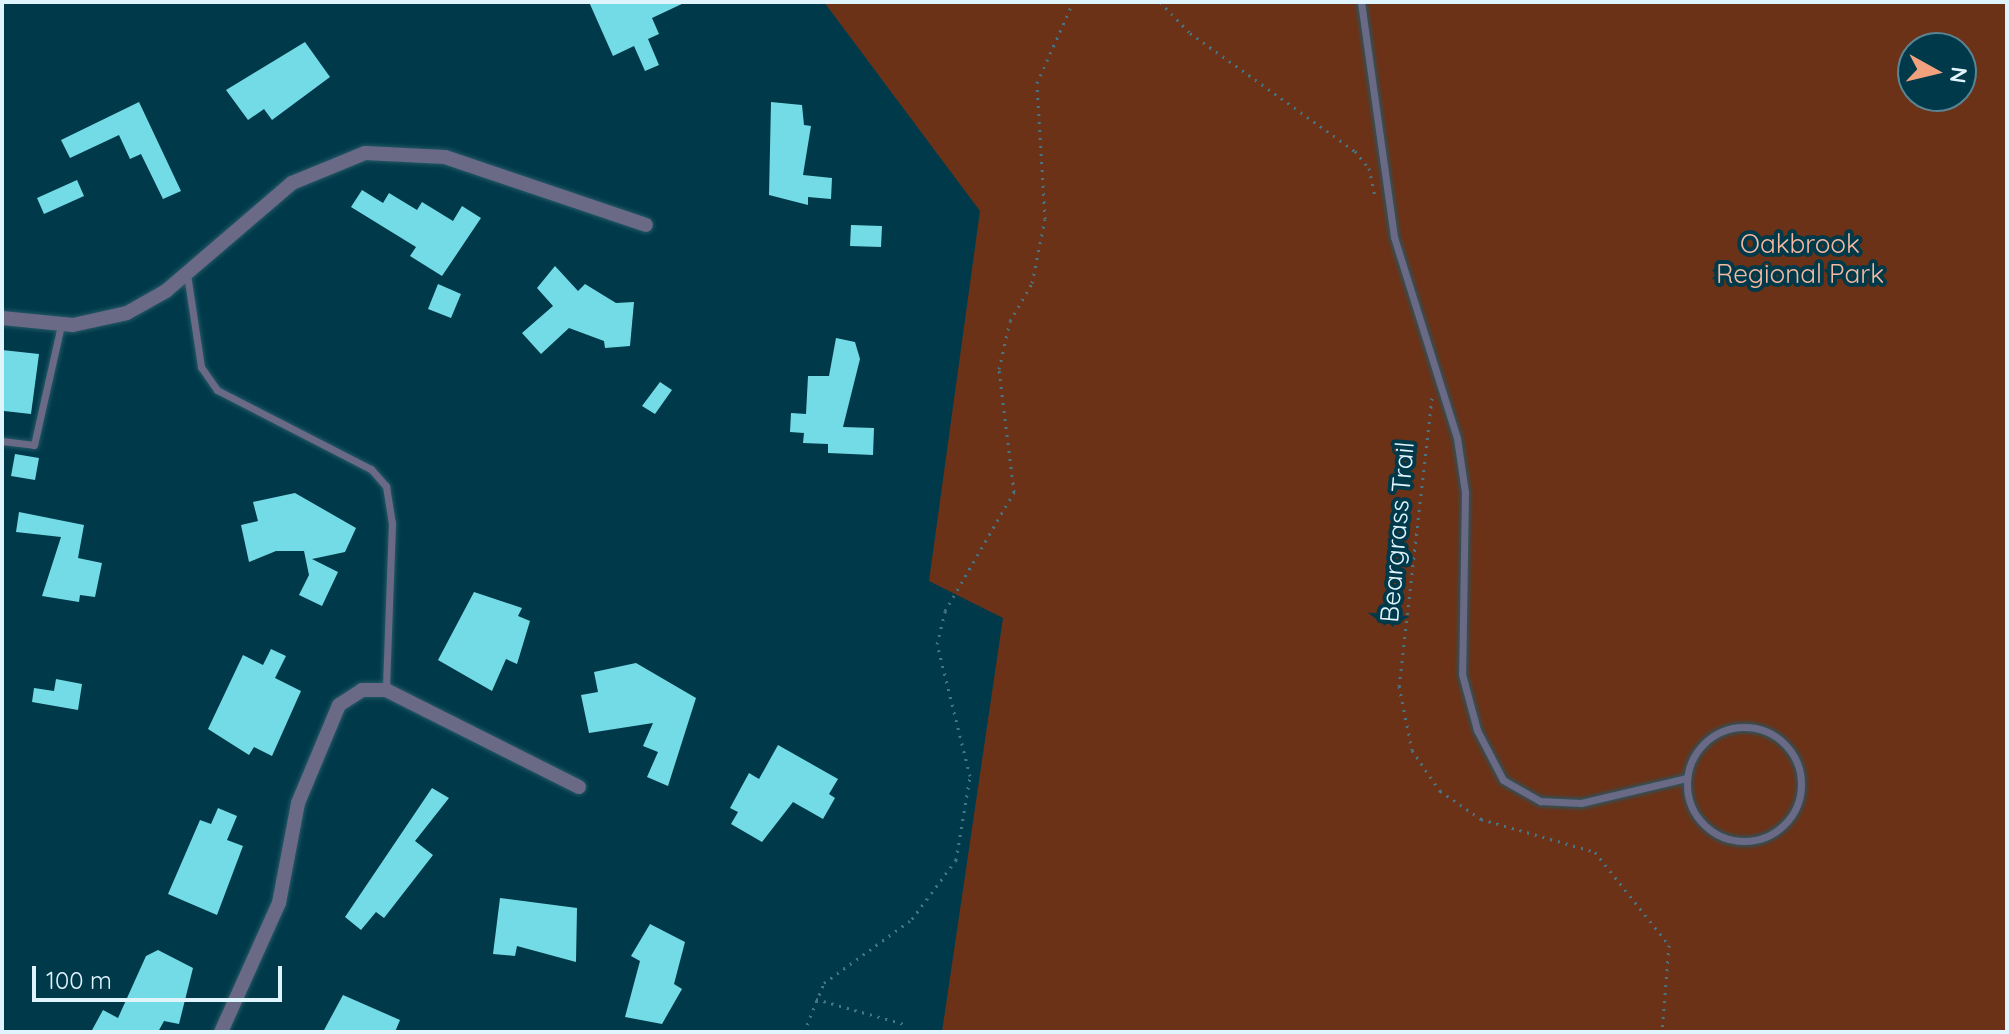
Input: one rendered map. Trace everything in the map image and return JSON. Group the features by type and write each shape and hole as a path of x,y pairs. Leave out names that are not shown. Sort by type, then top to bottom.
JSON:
{"street":[{"path":"2,318 61,325 127,313 187,274 292,183 365,153 445,157 646,225"},
{"path":"221,1032 279,903 298,803 339,705 362,690 386,690 579,787"}],"lane":[{"path":"1361,2 1394,237 1457,438 1465,492 1462,674 1477,730 1503,780 1540,801 1581,803 1687,778"},
{"path":"187,274 201,367 217,390 371,469 386,486 392,523 386,690"},
{"path":"2,441 34,445 61,325"},
{"path":"1754,727 1791,753 1799,797 1779,829 1734,840 1695,815 1687,778 1702,744 1717,733 1754,727"}],"path":[{"path":"804,1032 816,999 846,962 912,919 940,890 963,835 970,776 937,644 945,611 1014,492 999,369 1042,242 1048,175 1037,83 1073,2"},
{"path":"1160,2 1190,33 1355,151 1369,168 1377,214"},
{"name":"Beargrass Trail","path":"1433,394 1399,686 1412,750 1440,791 1473,815 1595,852 1669,945 1662,1032"},
{"path":"816,999 904,1024"}],"green space":[{"name":"Oakbrook Regional Park","path":"824,2 2007,2 2007,1032 942,1032 1003,618 929,581 980,211"}],"building":[{"path":"589,2 686,2 652,18 659,34 648,39 659,65 645,71 634,46 613,56"},
{"path":"305,42 330,77 272,120 264,109 248,120 226,90"},
{"path":"139,102 181,191 163,199 141,154 130,159 119,135 70,158 61,140"},
{"path":"771,102 802,105 804,125 811,126 803,175 832,178 831,199 808,197 808,205 769,195"},
{"path":"77,180 84,196 44,214 37,198"},
{"path":"362,190 383,203 389,193 417,210 422,202 453,221 462,206 481,218 442,276 410,256 416,247 351,207"},
{"path":"851,225 882,226 881,247 850,246"},
{"path":"555,266 578,291 585,284 616,303 634,302 630,346 605,348 604,341 569,328 541,354 522,333 553,306 537,288"},
{"path":"438,284 461,294 451,318 428,309"},
{"path":"836,338 855,342 860,359 843,427 874,428 873,455 828,453 828,444 803,443 804,433 790,432 791,413 806,414 808,376 829,376"},
{"path":"2,350 39,354 31,414 4,411"},
{"path":"660,382 672,390 655,414 642,406"},
{"path":"15,454 39,458 35,480 11,476"},
{"path":"295,493 356,528 345,552 312,559 338,572 322,606 299,595 309,575 304,551 276,551 249,562 241,525 258,521 253,502"},
{"path":"19,512 84,525 78,558 102,563 95,597 80,595 79,602 42,596 61,537 16,532"},
{"path":"474,592 522,608 518,616 530,621 517,664 506,659 492,691 438,660"},
{"path":"271,649 286,656 275,678 301,691 272,756 254,747 249,755 208,729 243,655 263,665"},
{"path":"636,663 696,698 668,786 647,777 658,752 643,746 653,723 589,733 581,695 598,692 594,672"},
{"path":"56,679 82,684 78,710 32,702 34,688 54,691"},
{"path":"778,745 838,779 829,794 835,798 823,819 793,802 762,842 731,824 738,812 730,808 749,773 759,779"},
{"path":"432,788 449,798 415,841 433,855 384,918 376,912 361,930 345,917"},
{"path":"218,808 237,816 227,840 243,846 217,915 168,894 200,820 211,824"},
{"path":"500,898 577,908 576,962 517,946 515,956 493,954"},
{"path":"650,924 685,942 674,984 682,989 662,1024 625,1017 640,961 631,956"},
{"path":"158,950 193,968 179,1024 164,1021 158,1032 91,1032 103,1010 118,1018 146,956"},
{"path":"343,995 400,1020 395,1032 323,1032"}]}
